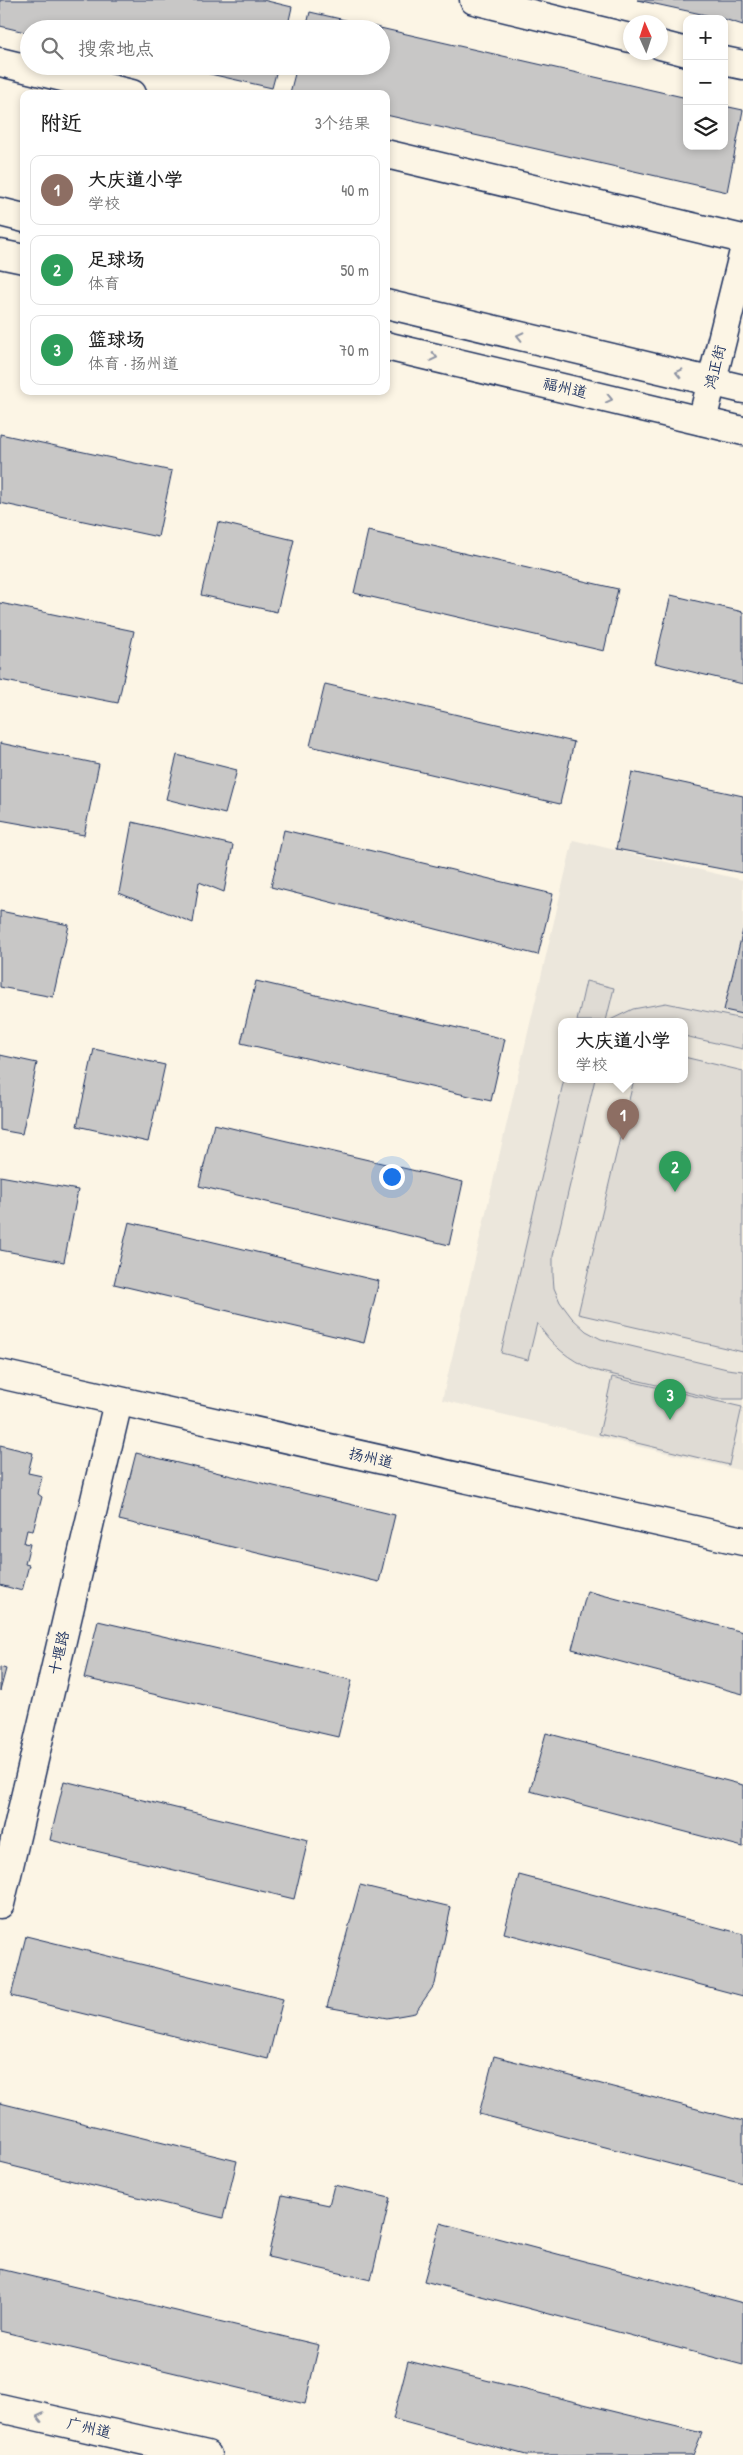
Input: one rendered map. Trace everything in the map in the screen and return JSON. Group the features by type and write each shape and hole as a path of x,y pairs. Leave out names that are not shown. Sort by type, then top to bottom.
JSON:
{"street":[{"path":"474,0 623,36"},
{"path":"668,47 683,51"},
{"path":"0,62 20,67"},
{"path":"728,62 743,65"},
{"path":"54,75 116,90"},
{"path":"390,155 743,240"},
{"path":"0,212 20,217"},
{"path":"0,254 20,258"},
{"name":"鸿正街","path":"702,421 743,255"},
{"path":"390,305 743,389"},
{"name":"福州道","path":"390,347 743,431"},
{"name":"扬州道","path":"0,1374 743,1541"},
{"name":"十堰路","path":"0,1904 118,1402"},
{"name":"广州道","path":"0,2408 208,2455"}],"shaded area":[{"path":"573,840 743,880 743,1471 442,1400"},
{"path":"586,981 614,988 607,1018 578,1018"},
{"path":"666,1003 743,1019 743,1049 688,1037 688,1018 614,1018 633,1009"},
{"path":"688,1058 743,1071 743,1352 578,1314 633,1083 688,1083"},
{"path":"563,1083 594,1083 553,1256 554,1288 560,1302 572,1318 586,1331 601,1339 727,1369 743,1371 743,1399 716,1399 593,1370 561,1351 537,1323 528,1360 501,1353"},
{"path":"612,1377 742,1407 729,1465 599,1434"}],"building":[{"path":"0,0 263,0 292,7 289,20 20,20 20,31 0,26"},
{"path":"637,0 743,0 743,25 728,20 728,15 706,15"},
{"path":"310,12 345,20 308,20"},
{"path":"390,30 683,97 683,150 728,150 728,107 743,110 727,192 390,116 390,90 291,90 295,75 390,75"},
{"path":"215,75 276,75 272,88"},
{"path":"0,434 172,471 158,537 0,503"},
{"path":"218,522 294,540 277,612 201,595"},
{"path":"368,531 618,589 604,651 354,593"},
{"path":"671,595 743,612 743,684 655,663"},
{"path":"0,603 134,631 118,703 0,680"},
{"path":"325,684 574,742 560,804 310,746"},
{"path":"0,743 99,764 84,835 0,820"},
{"path":"177,755 237,770 225,814 166,799"},
{"path":"632,772 743,796 743,873 616,849"},
{"path":"132,822 233,845 224,892 199,882 193,923 119,893"},
{"path":"284,830 553,894 538,955 271,887"},
{"path":"0,911 69,925 53,997 0,987"},
{"path":"743,930 743,1014 724,1010"},
{"path":"256,981 505,1039 491,1101 241,1043"},
{"path":"94,1049 165,1065 148,1142 77,1126"},
{"path":"0,1055 37,1063 22,1134 0,1130"},
{"path":"214,1124 463,1182 449,1245 199,1186"},
{"path":"0,1176 78,1190 64,1262 0,1250"},
{"path":"129,1222 379,1281 364,1343 114,1284"},
{"path":"0,1445 33,1453 28,1473 42,1476 38,1494 42,1497 33,1531 27,1530 24,1543 30,1544 25,1564 29,1565 22,1591 0,1585"},
{"path":"136,1453 395,1515 379,1582 119,1520"},
{"path":"587,1591 743,1632 743,1694 572,1649"},
{"path":"98,1621 352,1680 338,1737 84,1678"},
{"path":"0,1667 6,1669 0,1691"},
{"path":"546,1733 743,1785 743,1847 530,1791"},
{"path":"64,1781 308,1840 294,1899 50,1840"},
{"path":"519,1875 743,1934 743,1996 504,1933"},
{"path":"360,1885 451,1907 435,1984 415,2013 387,2018 327,2007"},
{"path":"26,1936 283,1999 268,2059 11,1996"},
{"path":"494,2056 743,2121 743,2183 479,2114"},
{"path":"0,2103 237,2161 223,2218 0,2163"},
{"path":"334,2185 390,2198 371,2280 268,2257 282,2195 329,2205"},
{"path":"440,2223 743,2303 743,2365 424,2281"},
{"path":"0,2269 319,2345 305,2404 0,2331"},
{"path":"408,2361 702,2433 693,2455 526,2455 393,2419"}],"place":[{"name":"大庆道小学","path":"623,1140"},
{"name":"足球场","path":"675,1192"},
{"name":"篮球场","path":"670,1420"}]}
